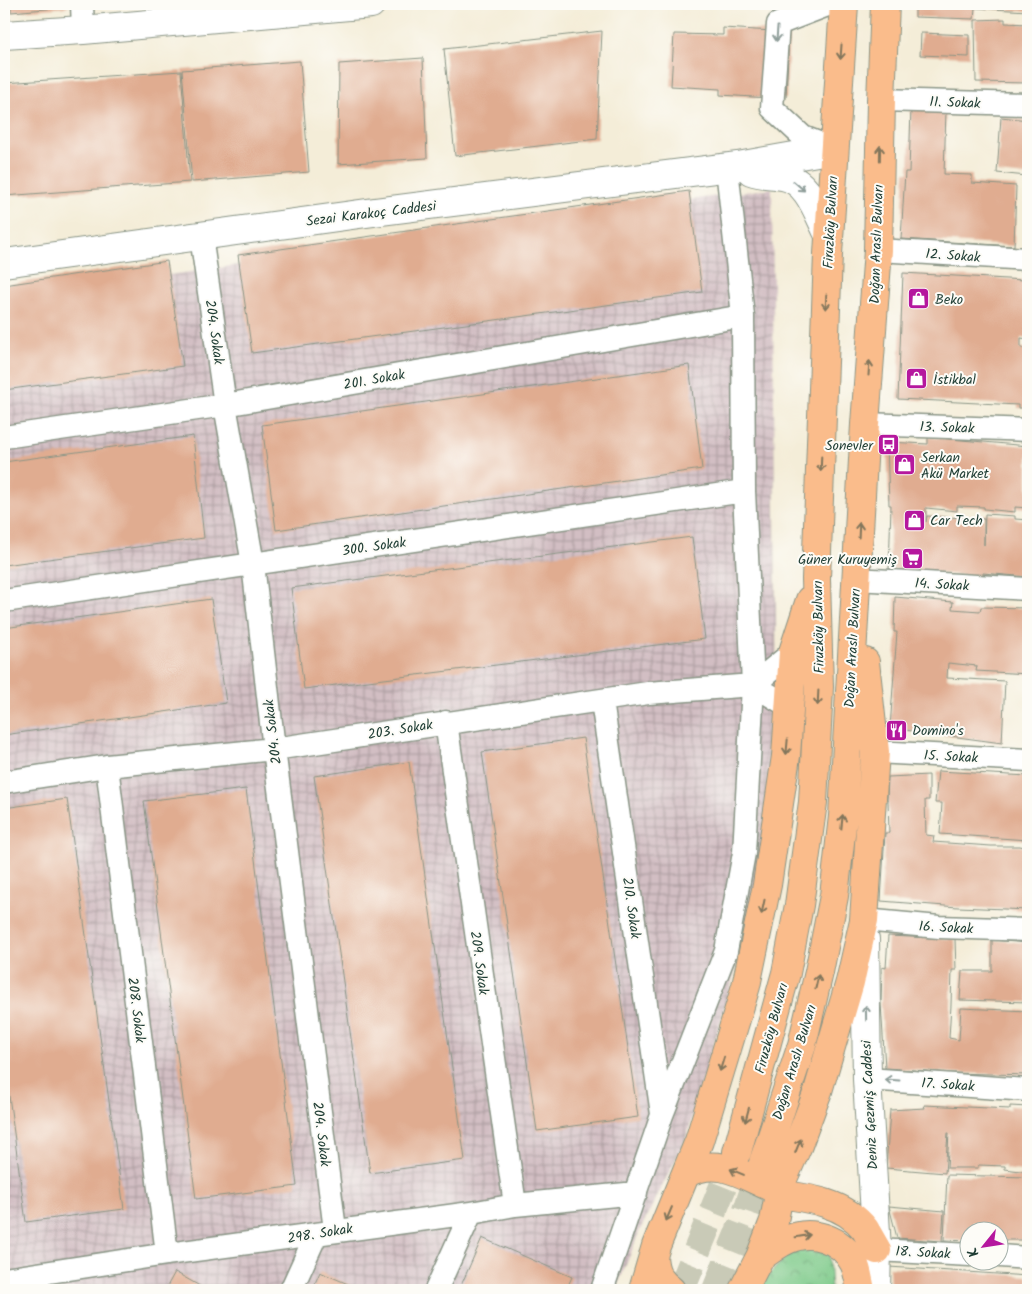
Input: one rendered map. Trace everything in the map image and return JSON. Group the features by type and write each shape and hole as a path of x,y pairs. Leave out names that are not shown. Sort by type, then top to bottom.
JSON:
{"main road":[{"name":"Firuzköy Bulvarı","path":"737,1152 786,973 799,906 813,802 819,686 816,579 829,235 844,4"},
{"name":"Doğan Araslı Bulvarı","path":"762,1163 802,1045 834,896 843,816 865,424 878,250 885,4"},
{"path":"643,1290 653,1256 699,1141 746,986 768,885 786,756 793,652 816,579"},
{"path":"743,1290 760,1257 774,1221 779,1192 818,1091 850,982 864,920 875,752 856,579"},
{"path":"687,1173 698,1167 719,1166 779,1192 832,1205 849,1213 864,1228 876,1250"},
{"path":"760,1257 787,1240 806,1234 822,1236 841,1247 854,1263 861,1290"},
{"path":"653,1256 654,1271 664,1285 671,1290"}],"street":[{"path":"4,35 82,17 371,4"},
{"path":"830,4 778,24 772,108 803,137 834,149"},
{"name":"11. Sokak","path":"881,100 1028,104"},
{"name":"Sezai Karakoç Caddesi","path":"4,263 374,212 732,167 834,149"},
{"path":"602,1290 662,1116 726,951 744,853 753,685 744,491 743,316 732,167 761,174 784,176 802,186 811,199 829,235"},
{"name":"204. Sokak","path":"201,236 225,405 253,564 325,1233"},
{"name":"12. Sokak","path":"878,250 1028,260"},
{"name":"201. Sokak","path":"4,437 225,405 743,316"},
{"name":"13. Sokak","path":"865,424 1028,430"},
{"name":"300. Sokak","path":"4,601 744,491"},
{"name":"14. Sokak","path":"856,579 1028,588"},
{"path":"753,685 793,652"},
{"path":"753,685 790,707"},
{"name":"203. Sokak","path":"4,782 107,766 274,749 648,693 753,685"},
{"name":"210. Sokak","path":"602,701 662,1116"},
{"name":"209. Sokak","path":"446,722 515,1204"},
{"name":"15. Sokak","path":"875,752 1028,760"},
{"name":"208. Sokak","path":"107,766 167,1254"},
{"name":"16. Sokak","path":"864,920 939,927 1028,930"},
{"name":"Deniz Gezmiş Caddesi","path":"864,920 867,1079 876,1250 876,1290"},
{"name":"17. Sokak","path":"867,1079 1028,1090"},
{"name":"298. Sokak","path":"4,1279 167,1254 471,1213 515,1204 636,1193"},
{"path":"436,1290 471,1213"},
{"path":"291,1290 325,1233"},
{"name":"18. Sokak","path":"876,1250 960,1254"},
{"path":"1010,1257 1028,1258"}],"shaded area":[{"path":"772,188 777,723 762,879 686,1139 640,1230 616,1290 4,1290 4,299"}],"green space":[{"path":"816,1244 829,1255 831,1290 761,1290 766,1278 796,1246"}],"building":[{"path":"11,4 68,4 68,7 11,12"},
{"path":"915,4 1028,4 1028,11 975,8 974,19 915,17"},
{"path":"1005,19 1005,23 1028,24 1028,83 976,82 975,20"},
{"path":"723,28 789,32 786,99 720,95 720,89 671,86 674,34 723,35"},
{"path":"602,31 597,139 455,156 444,49"},
{"path":"921,33 969,35 969,57 920,55"},
{"path":"423,58 427,158 338,164 339,64"},
{"path":"300,61 309,172 192,182 182,70"},
{"path":"181,71 190,182 4,196 4,83"},
{"path":"911,108 946,110 944,174 972,175 972,183 1016,186 1014,246 901,239 905,172 909,172"},
{"path":"1001,117 1028,120 1027,176 997,173"},
{"path":"689,191 702,292 252,353 238,255"},
{"path":"1027,231 1028,247 1026,247"},
{"path":"167,261 183,366 4,390 4,285"},
{"path":"903,273 1024,280 1028,282 1028,339 1021,338 1021,348 1028,348 1028,408 1018,408 1018,405 898,399"},
{"path":"689,365 702,469 276,530 262,425"},
{"path":"193,436 204,538 4,565 4,462"},
{"path":"928,437 1028,446 1028,508 1015,507 1015,512 984,509 984,507 957,506 957,511 926,508 926,522 927,516 984,519 984,545 985,514 1015,516 1015,519 1028,520 1028,577 983,573 983,577 889,569 891,505 889,505 887,442 928,444"},
{"path":"692,537 705,639 304,689 291,588"},
{"path":"895,597 953,602 952,609 980,611 981,607 1028,608 1028,674 976,671 977,666 948,663 947,678 1005,681 1002,743 890,728 897,632 894,632"},
{"path":"211,599 226,703 4,735 4,628"},
{"path":"583,738 638,1117 537,1131 482,752"},
{"path":"409,762 465,1160 370,1173 314,776"},
{"path":"938,771 1028,776 1028,840 940,834 942,803 935,803"},
{"path":"929,775 929,800 925,800 926,835 934,836 933,842 1028,848 1028,910 881,901 885,833 889,833 888,777"},
{"path":"246,789 297,1186 196,1199 144,801"},
{"path":"67,799 124,1209 26,1222 4,1059 4,808"},
{"path":"888,936 955,939 956,970 952,970 949,1038 959,1040 961,1008 1028,1011 1028,1075 952,1073 885,1068 881,1003 882,967 886,968"},
{"path":"992,940 1028,943 1028,1002 960,1000 962,971 992,971"},
{"path":"924,1105 1010,1109 1010,1106 1028,1107 1028,1172 1005,1169 1005,1166 978,1165 978,1168 947,1168 949,1133 945,1173 886,1168 890,1110 925,1108"},
{"path":"947,1175 1028,1177 1028,1240 1010,1240 1010,1222 960,1222 960,1241 944,1240"},
{"path":"889,1206 944,1211 942,1241 897,1238"},
{"path":"482,1238 572,1277 566,1290 459,1290"},
{"path":"889,1267 1028,1276 1028,1290 890,1290"},
{"path":"175,1272 207,1290 165,1290"},
{"path":"320,1272 362,1290 312,1290"}],"tunnel":[{"path":"681,1290 737,1152"},
{"path":"716,1290 743,1222 763,1163"}],"place":[{"name":"Beko","path":"919,299"},
{"name":"İstikbal","path":"917,379"},
{"name":"Sonevler","path":"889,445"},
{"name":"Serkan Akü Market","path":"905,465"},
{"name":"Car Tech","path":"914,520"},
{"name":"Güner Kuruyemiş","path":"913,559"},
{"name":"Domino's","path":"896,730"}]}
